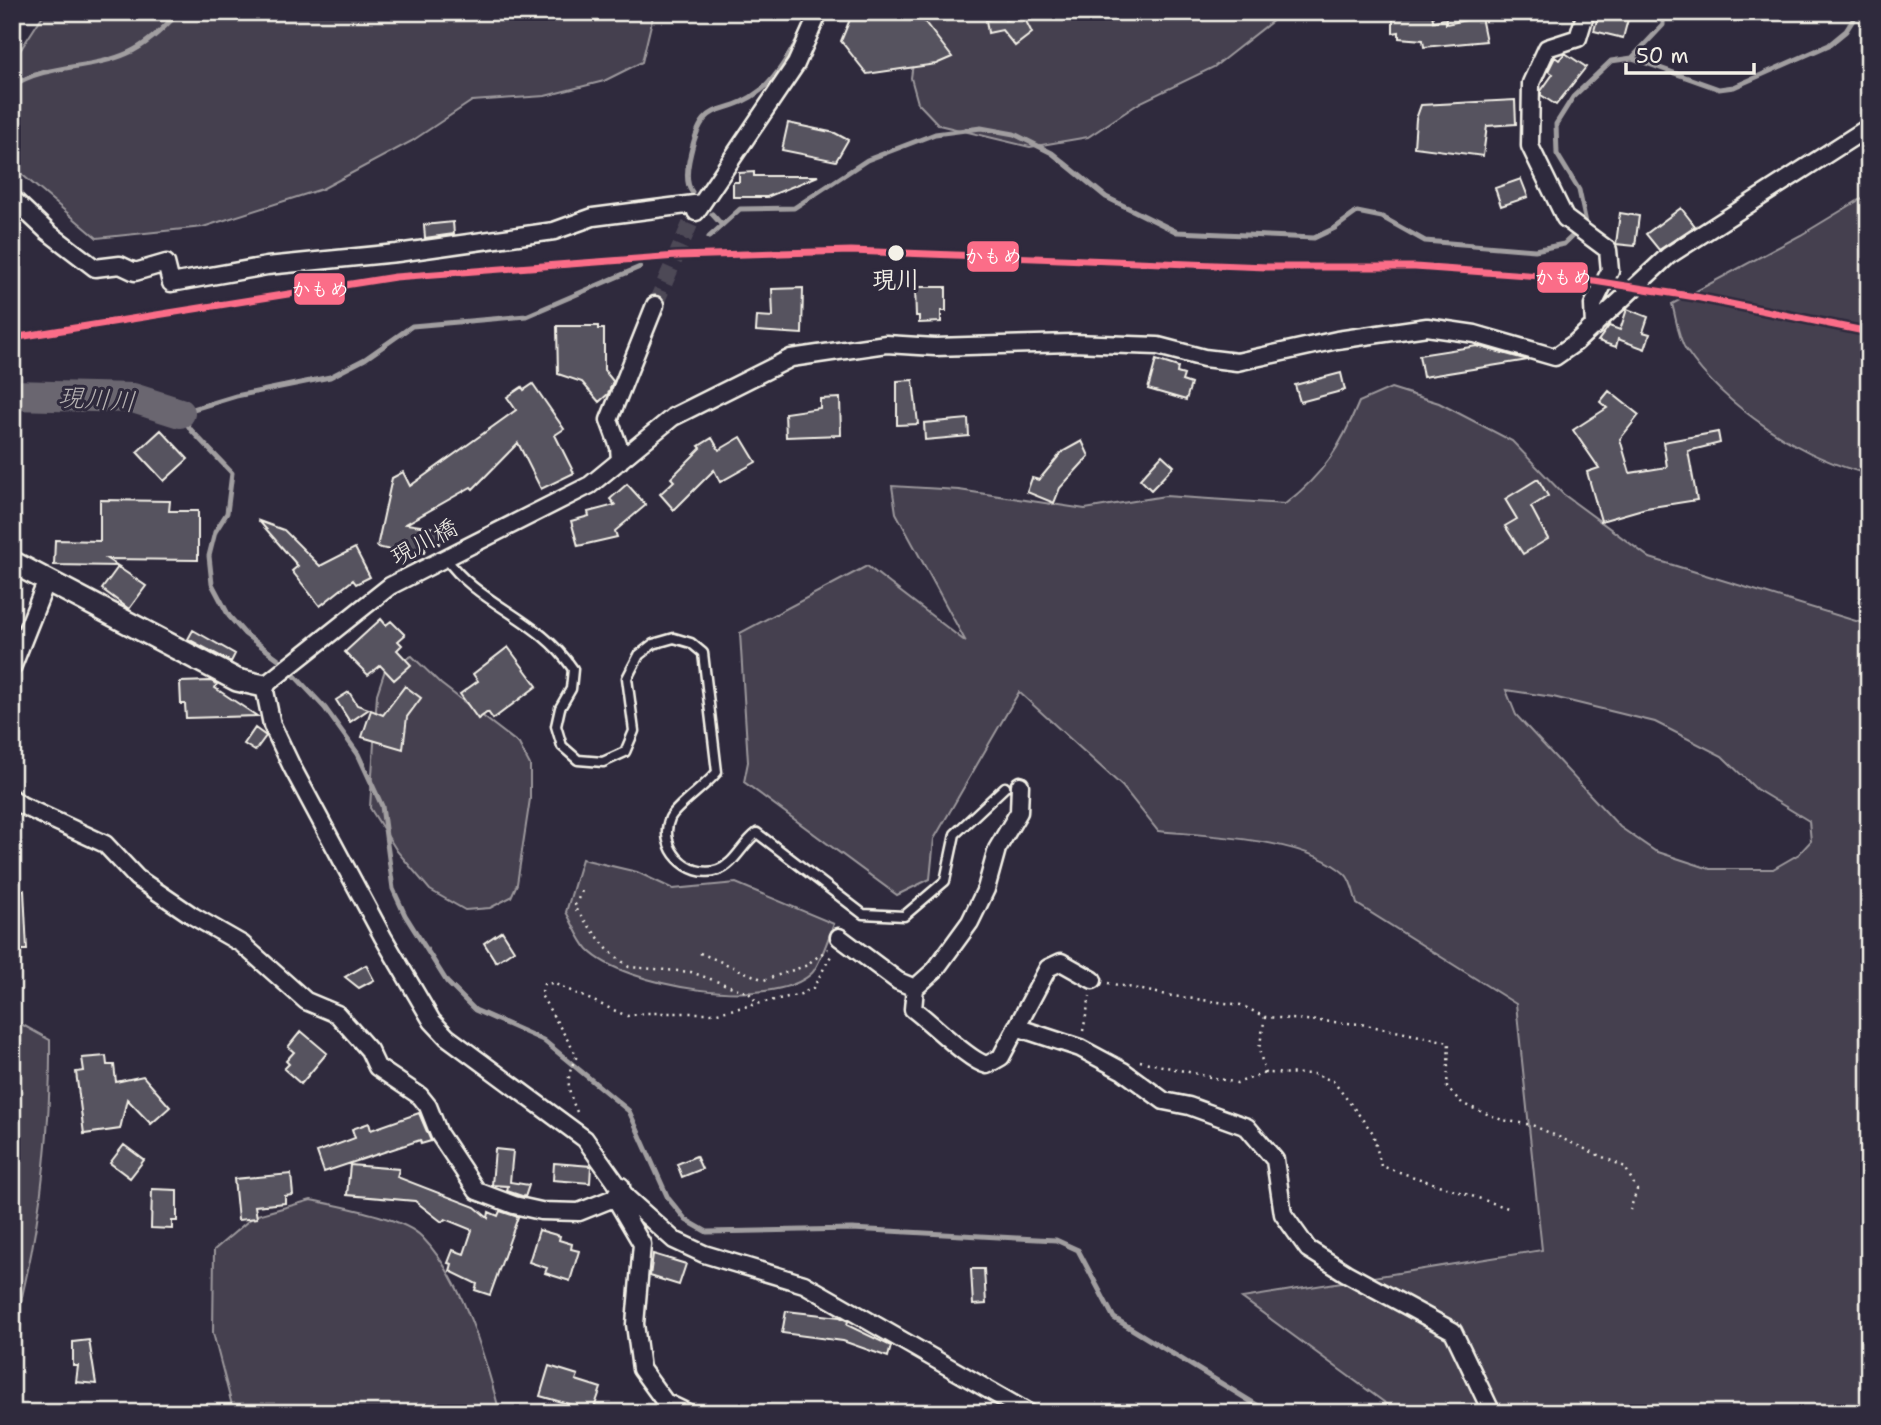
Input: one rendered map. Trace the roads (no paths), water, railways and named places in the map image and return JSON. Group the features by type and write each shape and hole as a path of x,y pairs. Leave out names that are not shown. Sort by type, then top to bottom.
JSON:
{"street":[{"path":"12,198 48,232 95,268 120,265 135,272 166,264 171,283 267,266 397,253 555,231 593,217 698,209 796,64 820,12"},
{"path":"1586,12 1578,38 1547,48 1531,83 1529,107 1530,146 1565,219 1608,250 1611,271 1593,305 1594,327"},
{"path":"1594,327 1668,257 1869,127"},
{"path":"620,461 619,447 610,419 655,305"},
{"name":"現川橋","path":"270,681 390,586 590,485 673,417 744,379 791,358 886,344 935,347 1083,343 1158,346 1204,358 1237,362 1337,340 1426,327 1475,334 1555,357 1594,327"},
{"path":"12,562 237,680 270,681 272,725 287,757 383,937 432,1021 447,1037 584,1139 624,1192 674,1240 717,1258 804,1284 1029,1413"},
{"path":"12,668 47,580"},
{"path":"1012,786 1019,811 996,849 996,861 986,889 970,922 935,970 915,988 913,1009 951,1038 974,1062 987,1065 1001,1057 1048,968 1061,962 1093,980"},
{"path":"12,798 21,806 105,844 137,878 193,916 242,944 306,1001 337,1014 369,1050 377,1067 420,1096 428,1106 439,1133 477,1191 514,1205 541,1211 579,1212 624,1192"},
{"path":"838,937 898,981 915,988"},
{"path":"1016,1027 1080,1048 1123,1071 1164,1101 1189,1106 1247,1127 1275,1160 1283,1214 1308,1249 1346,1273 1453,1331 1492,1413"},
{"path":"624,1192 618,1203 642,1244 635,1324 640,1369 665,1402 688,1413"}],"lane":[{"path":"446,557 460,578 544,635 573,669 571,689 560,708 555,726 562,746 578,760 603,762 625,752 635,731 627,678 639,655 653,644 674,638 691,643 703,653 717,772 705,788 670,817 667,839 676,858 696,870 717,871 731,862 742,844 757,833 863,914 904,916 945,881 955,834 1012,786"}],"waterway":[{"path":"12,86 40,74 99,62 135,50 179,12"},
{"path":"692,192 688,181 689,161 694,139 701,125 707,116 715,111 747,99 767,84 796,42 809,12"},
{"path":"1632,58 1663,25 1663,12"},
{"path":"709,237 740,209 794,208 867,160 935,134 981,128 1014,134 1052,153 1106,197 1177,232 1314,238 1335,228 1357,212 1382,217 1425,241 1535,250 1564,244 1586,223 1579,190 1557,154 1556,124 1573,97 1611,61 1632,58 1719,89 1734,87 1829,45 1846,31 1858,12"},
{"path":"712,214 722,225"},
{"path":"640,267 526,316 412,326 365,359 330,377 236,396 180,413 191,430 232,473 227,513 215,532 209,556 212,584 229,616 245,634 280,660 325,708 358,754 382,806 393,889 405,915 447,982 475,1010 543,1040 629,1111 668,1198 686,1220 707,1232 852,1229 1056,1240 1078,1250 1114,1318 1260,1407 1264,1413"},
{"name":"現川川","path":"12,395 133,398 180,413"}],"tunnel":[{"path":"655,305 694,215"}],"place":[{"name":"現川","path":"896,253"}]}
